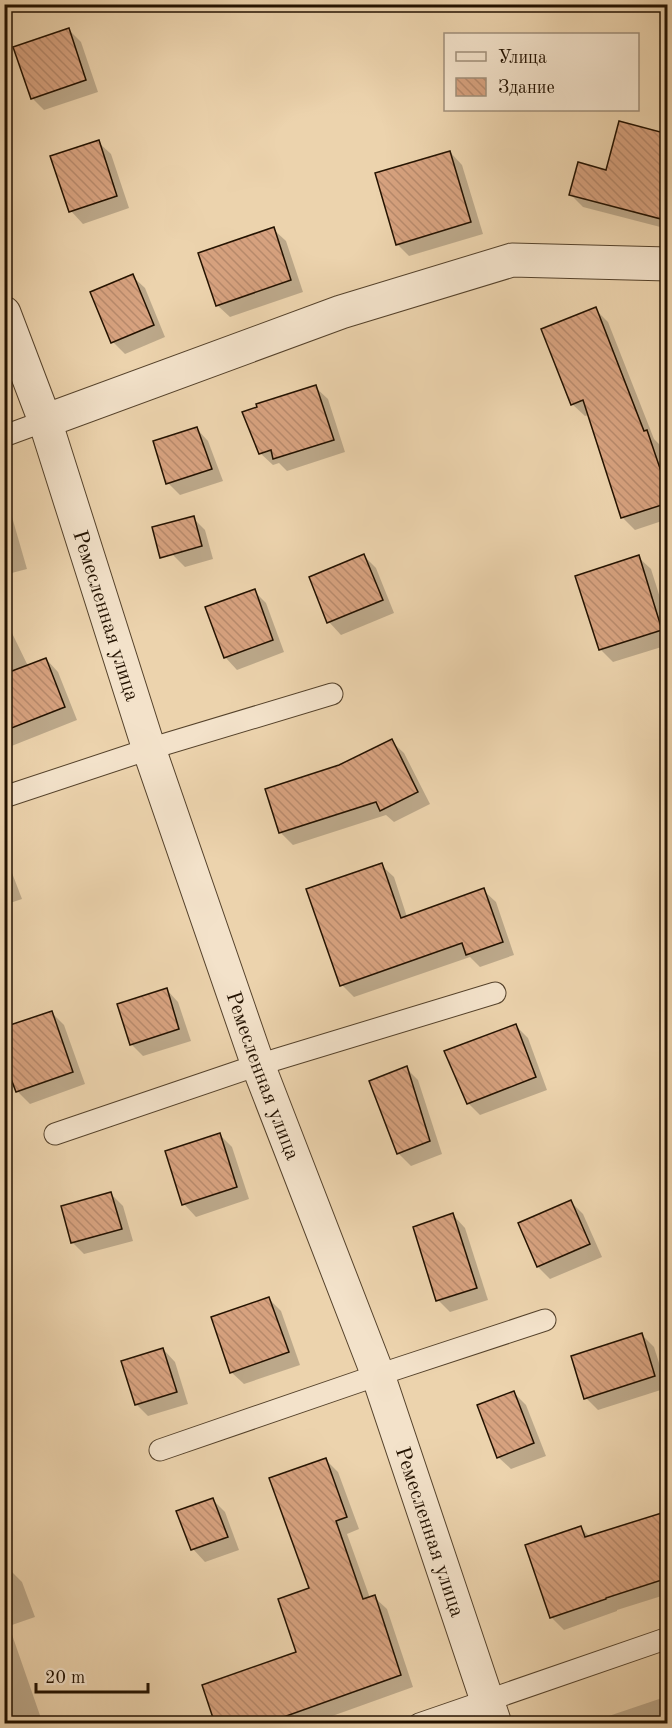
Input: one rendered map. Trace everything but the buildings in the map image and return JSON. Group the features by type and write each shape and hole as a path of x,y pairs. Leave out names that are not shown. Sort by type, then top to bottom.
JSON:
{"street":[{"path":"45,421 341,312 512,260 668,264"},
{"name":"Ремесленная улица","path":"4,313 45,421 149,749 258,1065 378,1375 491,1712"}],"lane":[{"path":"4,436 45,421"},
{"path":"4,797 149,749 332,694"},
{"path":"55,1134 258,1065 495,993"},
{"path":"160,1450 545,1320"},
{"path":"419,1724 491,1712 668,1638"}]}
